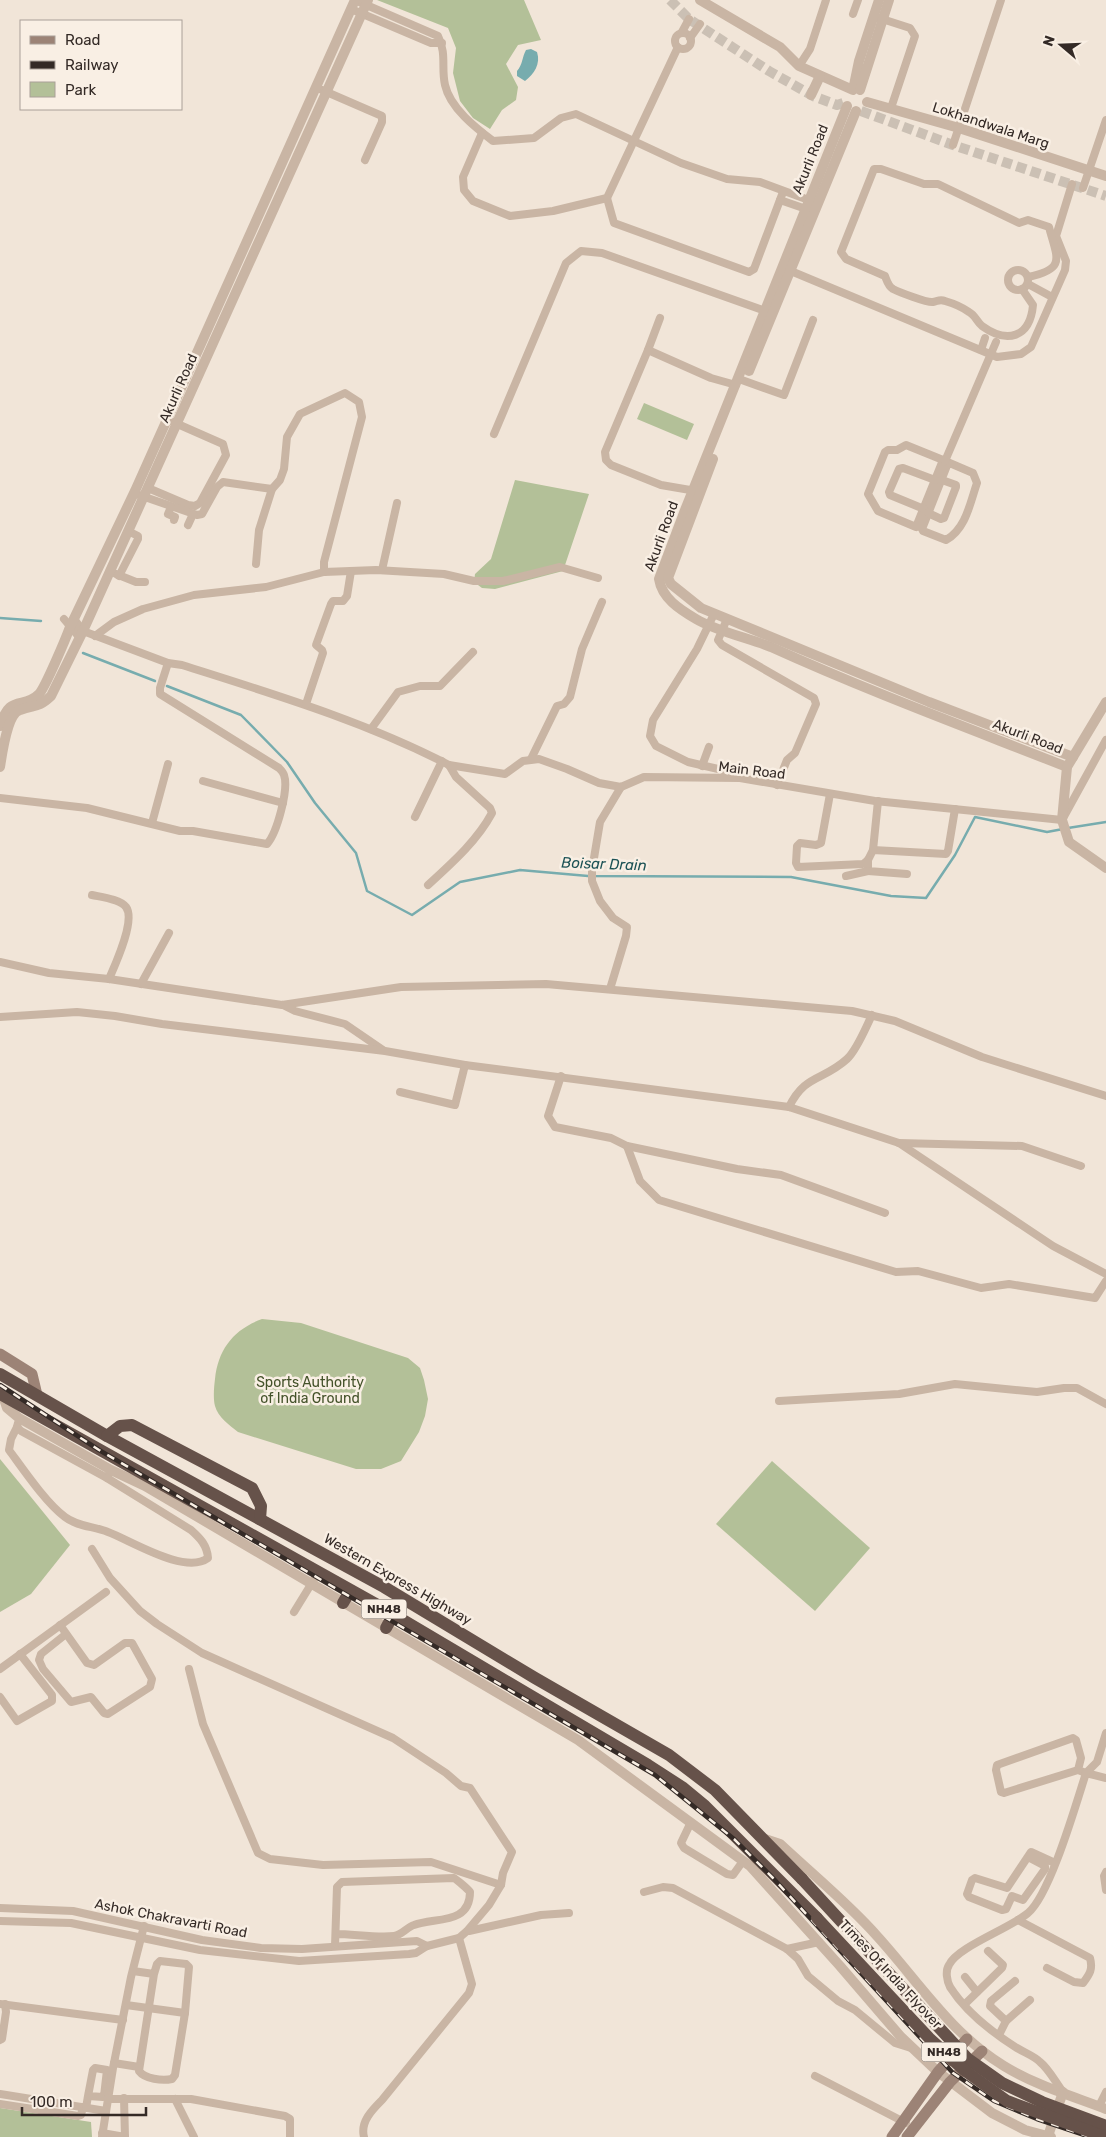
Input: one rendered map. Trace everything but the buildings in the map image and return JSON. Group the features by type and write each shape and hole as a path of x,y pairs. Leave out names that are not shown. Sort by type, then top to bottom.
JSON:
{"highway":[{"name":"Western Express Highway","path":"0,1374 107,1436 384,1587 535,1678 669,1755 715,1790 761,1838"},
{"name":"NH48","path":"2,1395 20,1417 318,1573 648,1764 682,1787 705,1806 747,1859"},
{"path":"107,1436 120,1426 132,1424 252,1488 261,1506 260,1519"},
{"path":"172,1471 184,1452"},
{"path":"343,1603 350,1591"},
{"path":"386,1628 393,1615"},
{"name":"Times Of India Flyover","path":"761,1838 802,1879 968,2059 1002,2083 1042,2102 1106,2126"},
{"name":"Times Of India Flyover","path":"747,1859 790,1892 868,1971 930,2039 964,2070 1007,2101 1105,2137"}],"main road":[{"path":"0,1354 32,1374 37,1395"},
{"path":"908,2129 938,2072 967,2039"},
{"path":"892,2137 908,2129 950,2082 982,2051"}],"street":[{"path":"700,0 780,47 799,66 820,76 856,90 866,95 867,102 864,109 852,109 847,95 856,90"},
{"path":"799,66 812,47 826,0"},
{"path":"853,14 858,0"},
{"path":"878,18 879,0"},
{"path":"856,90 856,73 878,18 889,0"},
{"path":"953,145 1001,0"},
{"path":"354,3 436,34 442,43 445,86 456,106 482,133 493,141 534,138 561,118 576,114 681,163 728,179 760,182 782,196 817,208"},
{"name":"Akurli Road","path":"240,270 261,237 278,171 354,3"},
{"name":"Akurli Road","path":"0,767 12,718 19,710 42,704 51,696 112,575 142,493 240,270 251,232 289,175 365,6"},
{"path":"878,18 910,28 915,36 891,108"},
{"path":"682,32 687,34 691,43 683,49 675,43 676,37 682,32 689,19"},
{"path":"690,38 700,24"},
{"path":"678,47 635,142 607,198 614,223 749,272 754,269 782,196"},
{"path":"329,57 340,61"},
{"path":"811,95 820,76"},
{"path":"316,87 382,116 382,122 365,160"},
{"name":"Lokhandwala Marg","path":"867,102 958,128 1106,176"},
{"name":"Akurli Road","path":"852,109 806,204 786,269 672,556 659,579 661,590 670,601 697,620 829,662 1073,757"},
{"name":"Akurli Road","path":"786,269 817,208 852,109"},
{"path":"1083,188 1106,120"},
{"path":"297,129 307,133"},
{"path":"482,133 463,177 464,190 473,201 510,216 553,211 607,198"},
{"path":"874,169 881,169 924,184 938,184 1019,222 1028,220 1049,227 1057,260 1054,268 1026,283 1033,305 1032,314 1023,332 1018,336 1001,336 982,326 971,312 945,301 926,301 893,289 888,284 885,276 846,259 841,252 874,169"},
{"path":"278,171 289,175"},
{"path":"786,269 997,357 1021,354 1031,347 1065,270 1066,261 1056,236 1072,184"},
{"path":"1056,221 1059,213 1063,211"},
{"path":"251,232 261,237"},
{"path":"494,434 566,262 581,250 602,254 769,312"},
{"path":"1026,283 1052,297"},
{"path":"660,318 605,452 606,460 611,465 661,485 696,492"},
{"path":"648,350 711,378 740,381 784,395 813,320"},
{"path":"981,350 986,338"},
{"path":"926,511 916,527 913,528 878,512 868,494 885,452 896,450 906,445 946,461 972,473 977,483 962,524 954,535 946,540 924,531 922,528 926,511 938,480 946,461 992,355 996,342"},
{"path":"256,564 259,530 272,489 280,480 284,469 287,437 300,414 345,393 359,402 362,417 324,562 324,572"},
{"path":"142,493 195,506 200,503 226,455 223,444 172,422"},
{"path":"903,468 938,480 956,484 944,518 941,519 890,495 899,469 903,468"},
{"path":"142,493 171,507 197,515 202,514 217,487 223,482 272,489"},
{"name":"Akurli Road","path":"0,726 3,715 9,707 15,703 38,696 43,689 64,644 69,622 142,493"},
{"path":"382,570 397,503"},
{"path":"171,507 168,514 175,518 174,520"},
{"path":"188,525 193,514"},
{"name":"Akurli Road","path":"672,556 668,578 671,584 701,608 792,651 825,672 1067,767"},
{"path":"95,636 114,622 142,609 194,595 266,587 324,572 382,570 444,574 474,581 502,581 560,567 598,578"},
{"path":"306,704 322,653 322,650 316,645 331,604 334,601 343,601 347,596 352,571"},
{"path":"96,573 112,575 136,582 145,582"},
{"path":"661,590 671,584"},
{"path":"531,760 557,706 564,704 570,697 582,649 602,602"},
{"path":"714,614 697,649 654,720 650,736 656,746 688,762 727,771"},
{"path":"727,619 718,640 722,645 814,698 816,704 795,753 787,760 777,785"},
{"path":"69,622 81,634 95,636 168,663 182,665 306,704 371,729 449,764 505,774 523,760 539,759 599,783 621,787 600,822 592,877 600,901 613,918 627,927 610,989"},
{"path":"371,729 398,692 420,686 440,686 473,652"},
{"path":"825,672 829,662"},
{"path":"0,798 87,808 180,831 200,832 267,844 274,837 283,803 284,775 280,768 160,694 168,663"},
{"path":"1106,702 1067,767 1062,821 1069,842 1106,868"},
{"path":"1062,821 1106,740"},
{"path":"702,766 709,747"},
{"path":"415,817 442,761"},
{"path":"152,823 168,764"},
{"path":"428,885 455,860 484,827 492,813 490,808 456,777 449,764"},
{"name":"Main Road","path":"621,787 644,776 740,778 878,801 1062,821"},
{"path":"203,781 283,803"},
{"path":"830,794 820,843 816,845 800,843 797,846 796,863 798,867 863,864 868,860 873,850 878,801"},
{"path":"873,850 946,854 955,809"},
{"path":"868,860 868,871"},
{"path":"846,876 868,871 907,874"},
{"path":"92,895 122,903 127,908 128,915 123,945 109,979"},
{"path":"141,984 168,933"},
{"path":"0,962 49,973 109,979 282,1005 295,1011 345,1024 385,1051"},
{"path":"282,1005 401,987 546,984 852,1011 895,1021 982,1058 1106,1096"},
{"path":"0,1017 77,1012 385,1051 465,1065 789,1107 899,1143 1053,1246 1106,1274"},
{"path":"789,1107 797,1091 808,1082 828,1074 849,1057 872,1015"},
{"path":"400,1092 455,1105 465,1065"},
{"path":"561,1076 548,1116 555,1127 611,1138 627,1146 737,1169 781,1175 884,1213"},
{"path":"899,1143 1022,1146 1081,1166"},
{"path":"627,1146 640,1181 658,1200 896,1272 918,1271 981,1288 1009,1284 1095,1298 1106,1280"},
{"path":"779,1401 899,1394 955,1384 1037,1392 1076,1388 1106,1404"},
{"path":"20,1417 109,1474 191,1530 203,1541 208,1558 201,1563 192,1564 163,1556 107,1531 76,1524 64,1517 32,1482 9,1450 11,1439 20,1417"},
{"path":"109,1474 145,1486 578,1740 691,1822 747,1859 901,2037 938,2072 992,2113 1025,2130 1050,2137 1063,2092"},
{"path":"92,1549 110,1578 140,1611 202,1653 392,1738 446,1773 461,1786 470,1788 512,1852 503,1873 501,1885 489,1905 459,1938 472,1984 469,1993 372,2110 363,2126 364,2137"},
{"path":"294,1612 318,1573"},
{"path":"0,1669 106,1592"},
{"path":"60,1625 87,1663 90,1664 94,1665 125,1643 132,1643 152,1679 150,1687 108,1714 104,1713 91,1697 71,1702 44,1670 39,1660 41,1654 66,1634"},
{"path":"0,1697 17,1721 52,1702 52,1696 20,1654"},
{"path":"189,1669 204,1724 258,1853 270,1859 323,1865 432,1862 501,1885"},
{"path":"1063,2092 1039,2061 1017,2048 977,2018 949,1985 948,1965 955,1957 979,1941 1018,1920 1035,1907 1055,1862 1082,1772 1081,1758 1076,1740 1073,1738 997,1766 996,1770 1001,1792 1004,1793 1082,1772 1097,1762 1106,1733"},
{"path":"1082,1772 1106,1778"},
{"path":"691,1822 681,1843 684,1848 728,1874 733,1875 747,1859"},
{"path":"761,1838 780,1844 877,1935 935,2006 967,2039 982,2051 1005,2067 1040,2084 1063,2092 1078,2091 1104,2105 1106,2092"},
{"path":"1007,1888 1031,1852 1055,1862"},
{"path":"1012,1896 1006,1909 1002,1910 968,1897 967,1894 972,1880 975,1878 1007,1888 1012,1896 1024,1900 1045,1869 1045,1866 1028,1857"},
{"path":"1106,1872 1104,1876 1106,1890"},
{"path":"335,1946 337,1887 342,1882 454,1878 469,1890 470,1899 466,1908 455,1917 412,1925 394,1936 336,1934"},
{"path":"644,1892 663,1886 673,1888 787,1949 798,1959 808,1976 838,2001 855,2010 896,2042 915,2050"},
{"name":"Ashok Chakravarti Road","path":"0,1908 73,1911 202,1940 261,1948 302,1949 417,1941 427,1946"},
{"path":"467,1931 541,1914 569,1913"},
{"path":"1018,1920 1090,1958 1092,1966 1090,1973 1083,1983 1074,1982 1047,1968"},
{"name":"Ashok Chakravarti Road","path":"0,1921 71,1923 200,1950 300,1961 416,1953 427,1946 459,1938"},
{"path":"124,2098 125,2137 102,2135 114,2063 144,1926"},
{"path":"409,1954 410,1927"},
{"path":"787,1949 819,1942"},
{"path":"364,1944 364,1956"},
{"path":"300,1961 302,1949"},
{"path":"965,2004 1003,1965 988,1951"},
{"path":"160,1961 188,1964 185,2013 175,2075 172,2079 165,2081 142,2075 139,2067 154,1974 160,1961"},
{"path":"133,1971 154,1974"},
{"path":"965,1977 977,1992"},
{"path":"1006,2021 990,2006 991,2002 1015,1981"},
{"path":"999,2035 1006,2021 1030,2000"},
{"path":"126,2005 185,2013"},
{"path":"0,2040 2,2039 2,2007 123,2020"},
{"path":"114,2063 139,2067"},
{"path":"815,2076 908,2129"},
{"path":"0,2094 106,2111"},
{"path":"0,2104 10,2107 30,2108 47,2113 78,2116 81,2115 88,2096"},
{"path":"20,2107 22,2098"},
{"path":"109,2099 191,2099 285,2116 290,2119 290,2137"},
{"path":"30,2108 32,2100"},
{"path":"175,2100 194,2137"}],"green space":[{"path":"377,0 524,0 541,40 518,45 506,64 518,87 516,100 502,110 490,129 473,118 460,101 453,73 456,48 448,28"},
{"path":"644,403 694,424 687,440 637,419"},
{"path":"515,480 589,494 563,571 495,589 482,588 474,582 475,574 491,559"},
{"name":"Sports Authority of India Ground","path":"262,1319 301,1323 408,1358 420,1368 428,1399 425,1416 419,1432 401,1461 381,1469 356,1469 238,1432 224,1420 216,1410 214,1400 215,1379 220,1358 224,1349 236,1334 243,1328"},
{"path":"0,1459 70,1545 31,1594 0,1612"},
{"path":"772,1461 870,1548 815,1611 716,1524"},
{"path":"0,2108 91,2122 92,2137 0,2137"}],"water":[{"path":"531,49 537,52 538,61 534,72 525,81 517,76 517,71 526,50"}],"waterway":[{"path":"0,618 41,621"},
{"name":"Boisar Drain","path":"83,653 155,681"},
{"name":"Boisar Drain","path":"167,686 241,715 287,762 315,803 356,853 367,891 412,915 460,882 520,870 588,876 791,877 891,896 926,898 955,855 975,817 1047,832 1063,829"},
{"name":"Boisar Drain","path":"1068,828 1106,822"}],"tunnel":[{"path":"670,0 689,19 769,71 813,96 837,105 846,102"},
{"path":"861,111 953,145 1106,196"}],"railway":[{"path":"0,1385 99,1450 655,1775 734,1839 773,1878 953,2073 994,2101 1037,2119 1090,2137"}]}
